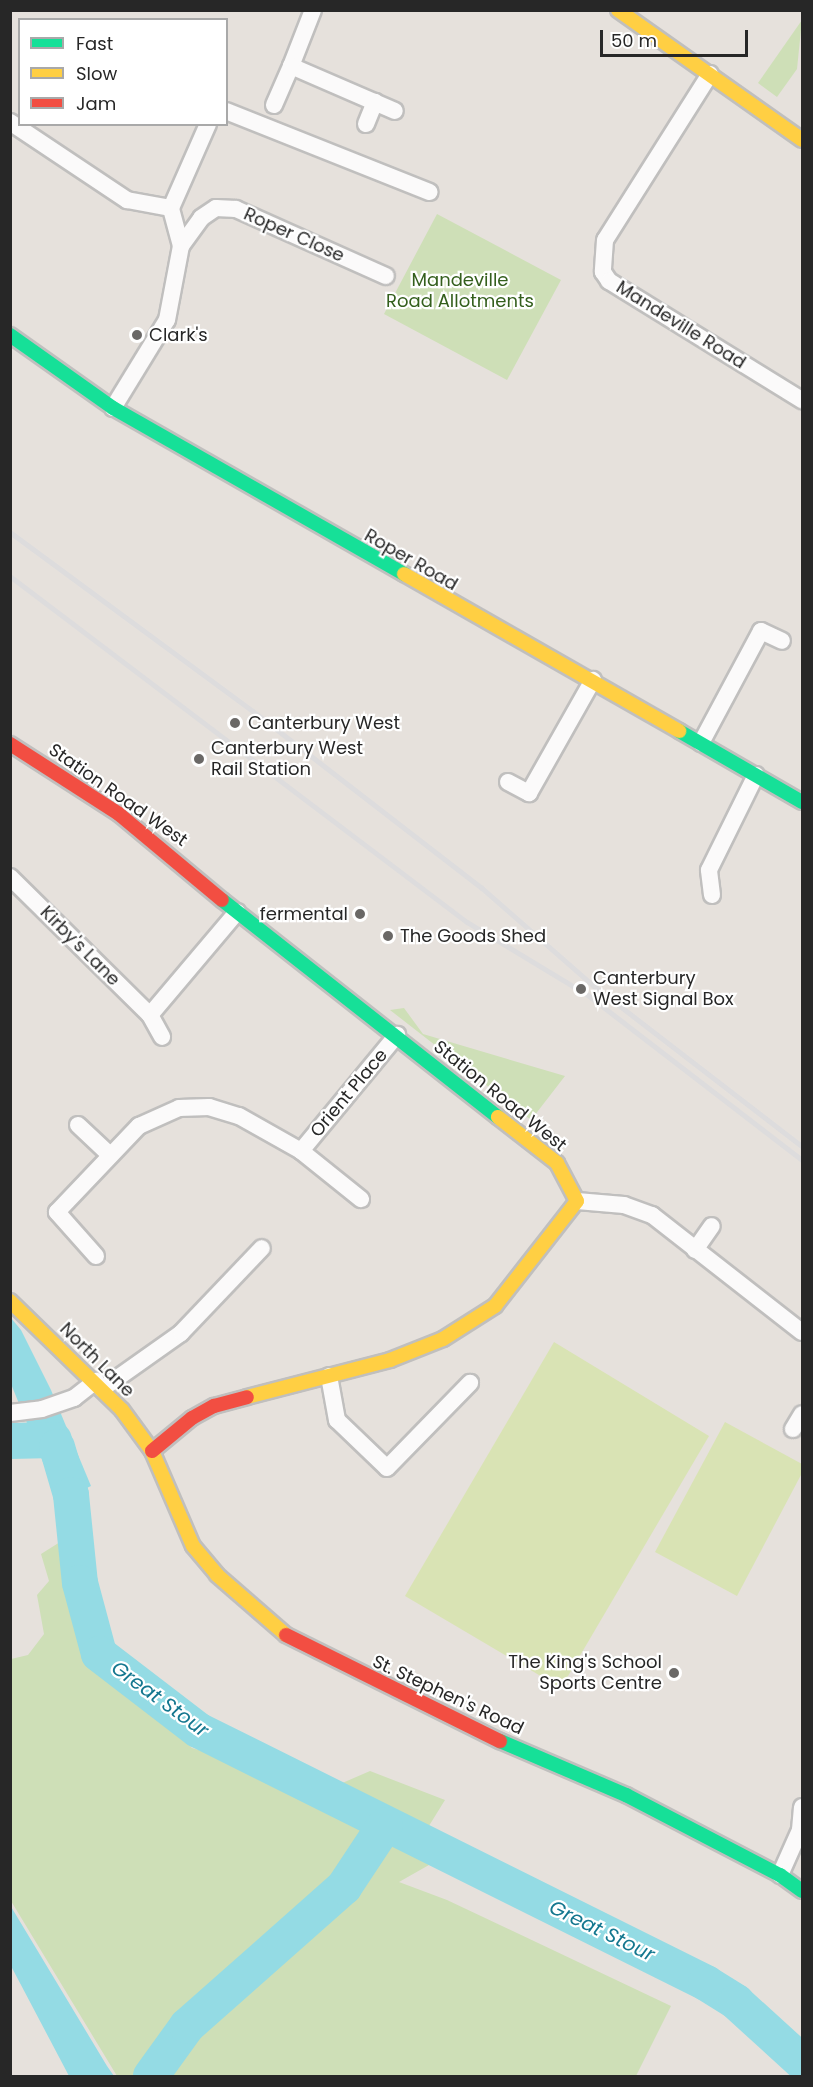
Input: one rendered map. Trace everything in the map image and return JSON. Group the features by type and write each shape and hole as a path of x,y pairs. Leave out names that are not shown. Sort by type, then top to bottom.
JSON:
{"main road":[{"path":"618,10 802,140"},
{"name":"Roper Road","path":"10,335 113,408 442,599 593,680 802,802"},
{"name":"Station Road West","path":"10,744 119,814 237,912 397,1035 557,1163 576,1201"},
{"path":"153,1451 192,1418 214,1406 390,1360 443,1339 495,1306 576,1201"},
{"name":"North Lane","path":"10,1301 99,1385 153,1451"},
{"name":"St. Stephen's Road","path":"153,1451 193,1546 217,1575 276,1630 459,1723 626,1795 780,1875 802,1891"}],"street":[{"path":"274,105 313,10"},
{"path":"291,66 395,111"},
{"name":"Mandeville Road","path":"710,74 606,240 603,272 609,281 802,400"},
{"path":"366,124 375,102"},
{"path":"228,112 430,192"},
{"path":"10,122 127,200 171,208 207,126"},
{"name":"Roper Close","path":"171,208 182,246"},
{"name":"Roper Close","path":"113,408 167,320 182,246 201,218 216,208 236,209 386,276"},
{"path":"701,743 761,632 782,641"},
{"path":"508,782 530,794 593,680"},
{"path":"712,895 708,870 756,775"},
{"name":"Kirby's Lane","path":"10,877 150,1015 162,1037"},
{"path":"150,1015 237,912"},
{"name":"Orient Place","path":"301,1151 397,1035"},
{"name":"Orient Place","path":"96,1256 57,1212 110,1155 153,1117 195,1107 239,1116 301,1151 361,1199"},
{"path":"78,1125 110,1155"},
{"path":"576,1201 624,1205 652,1215 802,1332"},
{"path":"695,1250 712,1226"},
{"path":"13,1413 74,1398 182,1333 262,1248"},
{"path":"329,1377 336,1420 387,1468 470,1383"},
{"path":"794,1429 802,1414"},
{"path":"780,1875 800,1830 802,1807"}],"green space":[{"path":"802,20 797,69 777,97 758,83"},
{"name":"Mandeville Road Allotments","path":"437,214 561,280 507,380 384,314"},
{"path":"404,1008 423,1034 565,1076 531,1120 390,1010"},
{"path":"554,1342 709,1436 561,1688 405,1596"},
{"path":"725,1422 802,1464 802,1473 737,1596 655,1552"},
{"path":"68,1537 74,1600 94,1659 192,1748 274,1772 310,1797 370,1771 445,1800 414,1850 436,1861 399,1882 447,1900 671,2006 636,2076 117,2076 11,1901 11,1659 28,1655 44,1634 37,1595 49,1581 41,1554"}],"water":[{"path":"11,1318 21,1330 51,1390 91,1486 59,1501 11,1384"},
{"path":"10,1905 114,2076 69,2076 11,1966"}],"waterway":[{"name":"Great Stour","path":"10,1441 54,1440"},
{"name":"Great Stour","path":"57,1447 71,1495 80,1583 99,1654 198,1730 706,1983 736,2002 802,2062"},
{"name":"Great Stour","path":"151,2076 187,2026 344,1887 385,1825"}],"railway":[{"path":"10,532 253,711 482,888 594,986 802,1146"},
{"path":"10,576 467,922 588,995 802,1160"}],"traffic: fast":[{"path":"10,335 113,408 404,574"},
{"path":"679,731 802,802"},
{"path":"222,900 498,1117"},
{"path":"500,1741 626,1795 780,1875 802,1891"}],"traffic: slow":[{"path":"618,10 802,140"},
{"path":"404,574 679,731"},
{"path":"247,1397 390,1360 443,1339 495,1306 577,1201 557,1163 498,1117"},
{"path":"10,1301 122,1410 152,1451 193,1546 217,1575 286,1635"}],"traffic: jam":[{"path":"10,744 119,814 222,900"},
{"path":"152,1451 192,1418 214,1406 247,1397"},
{"path":"286,1635 500,1741"}],"place":[{"name":"Clark's","path":"137,335"},
{"name":"Canterbury West","path":"235,723"},
{"name":"Canterbury West Rail Station","path":"199,759"},
{"name":"fermental","path":"360,914"},
{"name":"The Goods Shed","path":"388,936"},
{"name":"Canterbury West Signal Box","path":"581,989"},
{"name":"The King's School Sports Centre","path":"674,1673"}]}
